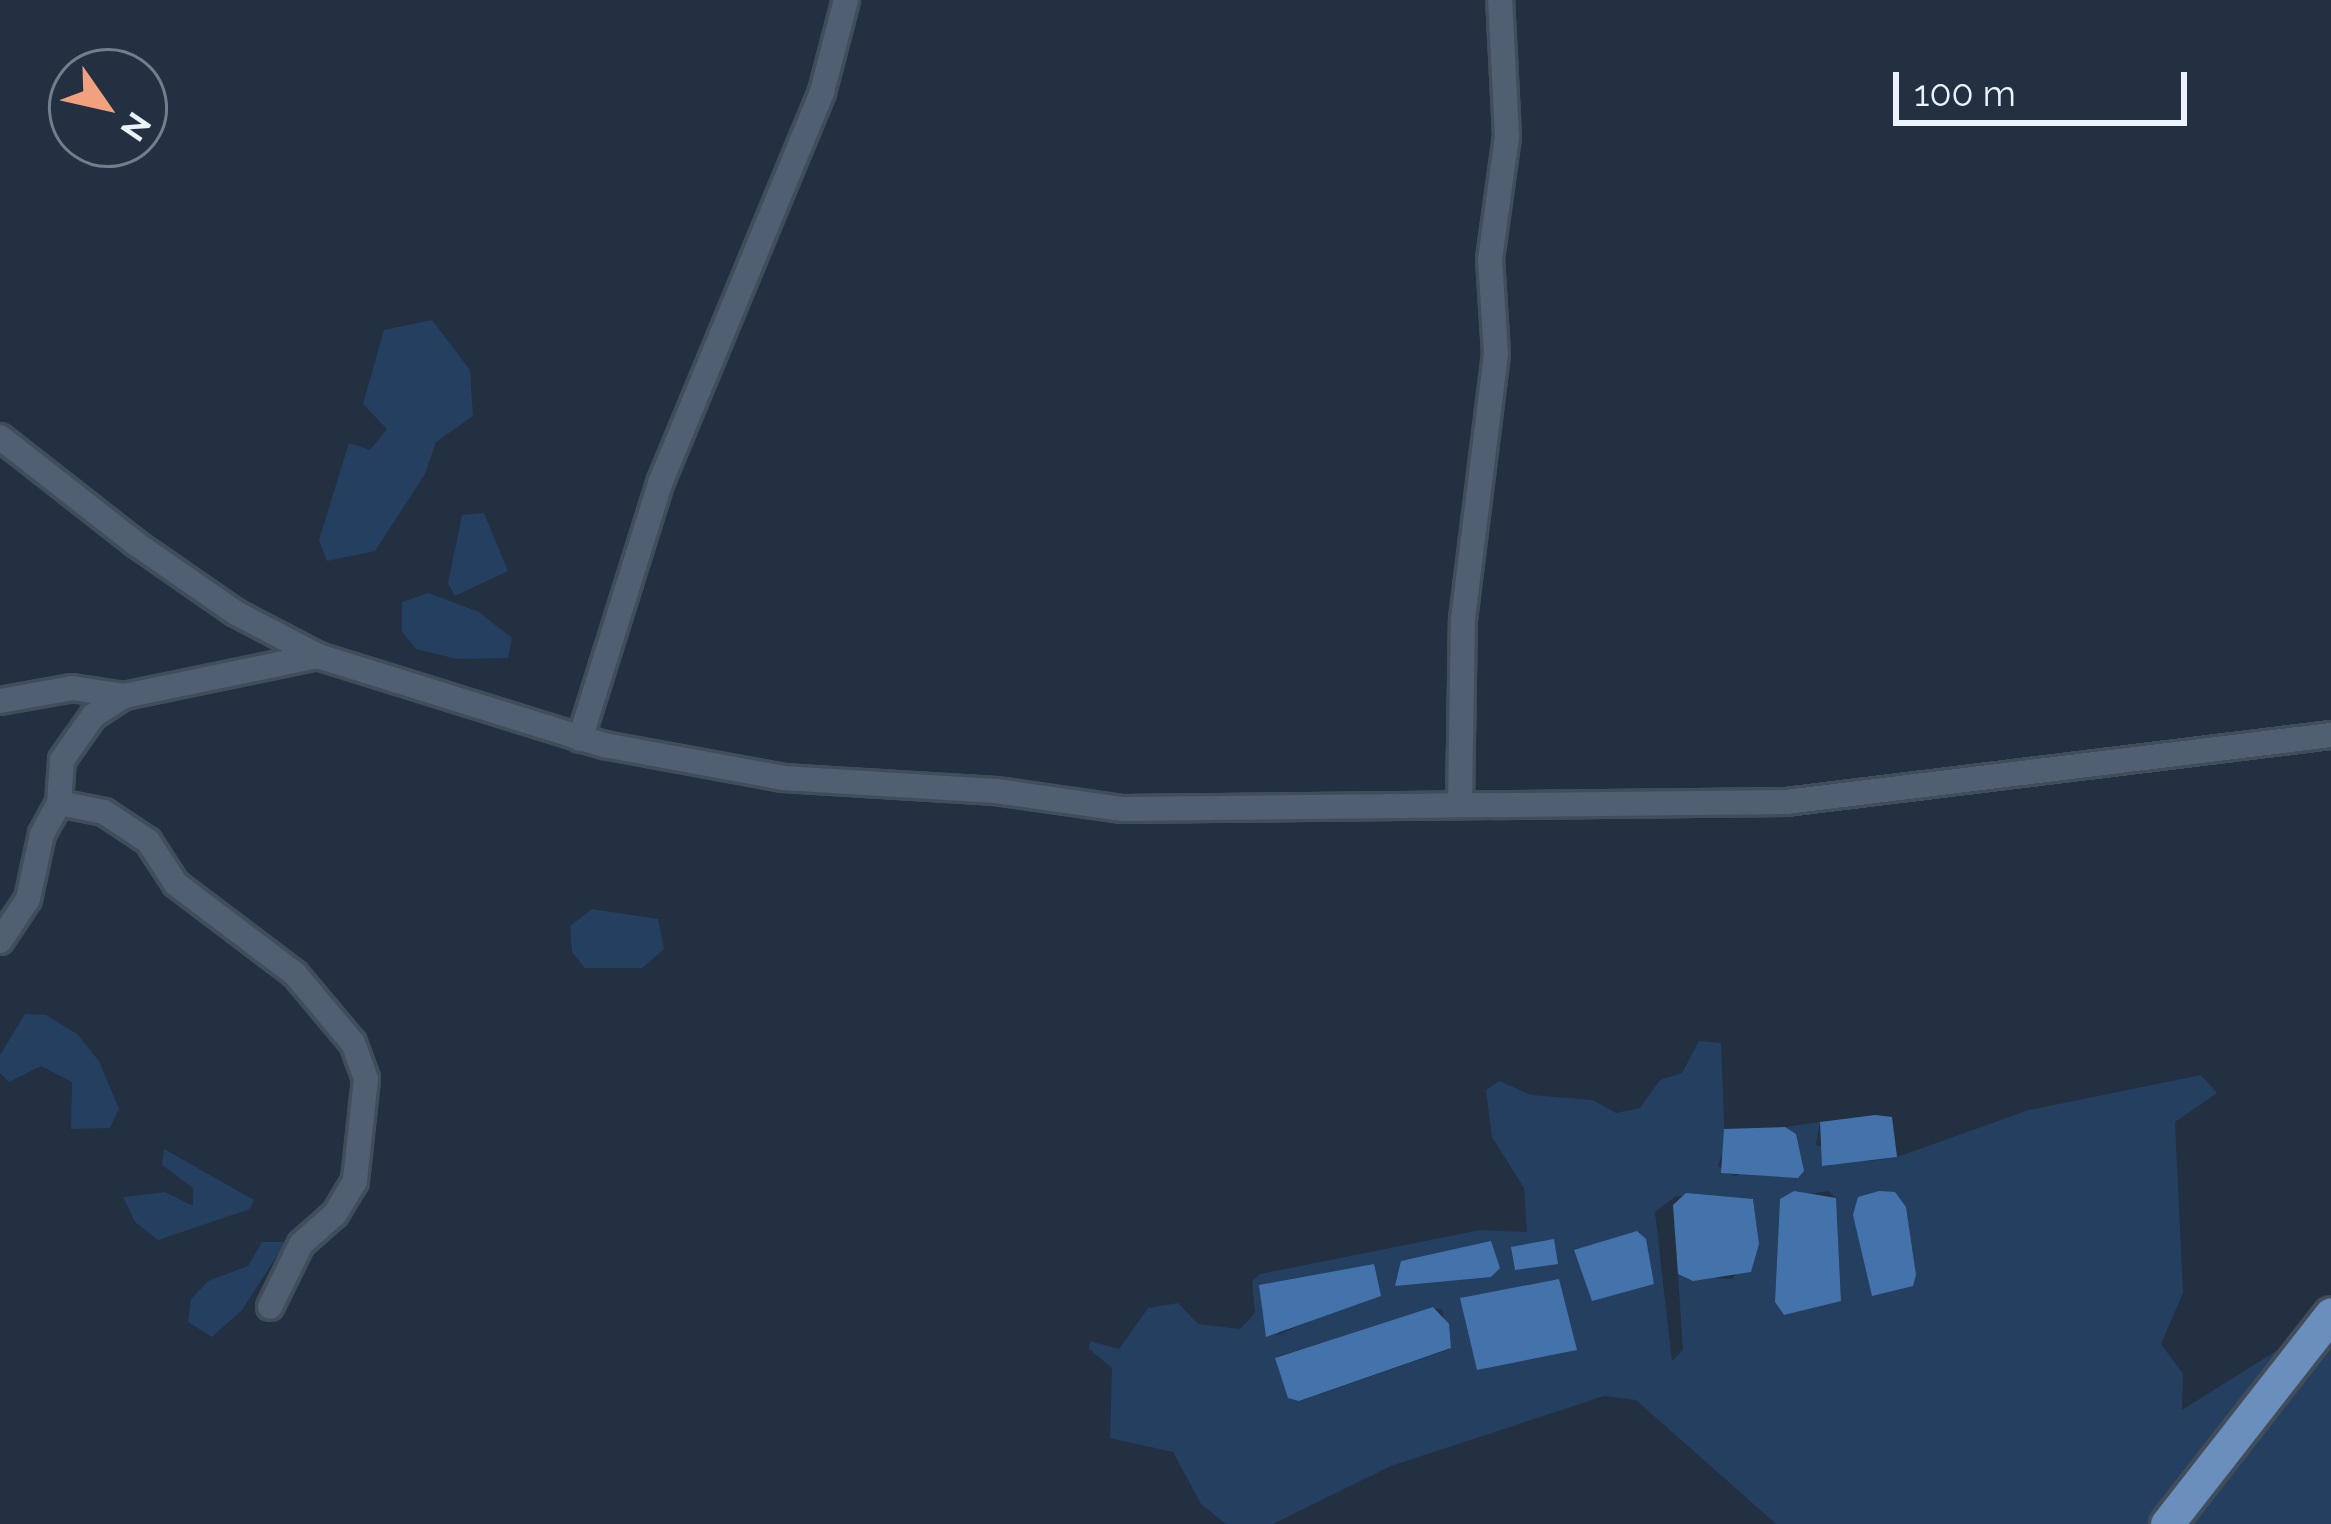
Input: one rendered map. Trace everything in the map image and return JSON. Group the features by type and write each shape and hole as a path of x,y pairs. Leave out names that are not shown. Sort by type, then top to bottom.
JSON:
{"main road":[{"path":"2168,1524 2331,1314"}],"street":[{"path":"580,739 661,481 822,92 846,0"},
{"path":"1460,806 1463,619 1496,354 1490,259 1507,136 1500,0"},
{"path":"0,437 219,601 318,656 580,739 783,778 996,791 1123,808 1786,802 2331,735"},
{"path":"0,701 72,688 124,696 318,656"},
{"path":"0,941 22,916 42,834 59,802 62,760 93,716 124,696"},
{"path":"59,802 104,812 148,841 176,884 295,974 353,1043 366,1079 355,1181 335,1214 301,1244 270,1307"}],"shaded area":[{"path":"432,320 470,370 473,416 436,442 425,474 375,551 327,561 319,540 349,443 370,450 387,429 363,404 384,330"},
{"path":"484,513 508,571 455,596 448,583 462,515"},
{"path":"428,593 479,612 512,638 508,658 457,659 416,649 402,632 402,602"},
{"path":"592,909 658,919 664,949 642,968 585,968 572,952 570,926"},
{"path":"25,1014 46,1015 77,1034 99,1061 119,1109 110,1128 71,1129 72,1082 41,1066 9,1082 0,1073 0,1055"},
{"path":"1699,1041 1721,1043 1725,1146 1718,1166 1734,1176 1799,1156 1796,1135 1785,1127 1820,1122 1816,1145 1870,1161 1897,1157 2029,1110 2201,1075 2217,1093 2175,1122 2183,1293 2161,1344 2183,1374 2182,1410 2303,1334 2159,1524 1776,1524 1636,1400 1604,1396 1391,1466 1273,1524 1226,1524 1201,1504 1173,1452 1110,1438 1112,1368 1089,1349 1090,1341 1119,1349 1148,1308 1178,1303 1198,1324 1240,1329 1255,1313 1252,1281 1260,1274 1480,1230 1527,1232 1524,1188 1492,1137 1486,1090 1499,1081 1531,1095 1593,1100 1616,1113 1640,1108 1660,1080 1682,1073","holes":["1828,1191 1836,1198 1841,1300 1784,1315 1775,1302 1780,1199","1676,1196 1753,1199 1759,1244 1732,1279 1678,1274 1683,1350 1672,1361 1655,1212","1374,1265 1319,1317 1276,1336 1318,1276","1559,1279 1478,1370 1461,1298","1433,1308 1442,1310 1450,1349 1300,1401 1288,1397 1276,1357"]},
{"path":"1892,1117 1897,1157 1822,1166 1820,1122"},
{"path":"1785,1127 1796,1134 1804,1171 1798,1178 1721,1173 1724,1129"},
{"path":"164,1149 254,1200 250,1209 158,1240 135,1222 123,1197 165,1192 193,1206 193,1188 162,1165"},
{"path":"1794,1191 1836,1198 1841,1301 1784,1315 1775,1302 1780,1199"},
{"path":"1895,1192 1906,1207 1916,1275 1913,1286 1872,1296 1853,1215 1858,1197"},
{"path":"1686,1193 1753,1199 1759,1244 1751,1272 1693,1281 1678,1274 1673,1205"},
{"path":"1637,1231 1646,1239 1654,1284 1592,1301 1574,1250"},
{"path":"1554,1239 1558,1264 1515,1270 1511,1247"},
{"path":"1491,1241 1500,1268 1491,1277 1395,1286 1401,1261"},
{"path":"262,1242 286,1242 242,1310 212,1337 188,1322 191,1299 208,1281 248,1266"},
{"path":"1374,1264 1381,1296 1266,1337 1259,1285"},
{"path":"1559,1279 1577,1350 1477,1370 1460,1298"},
{"path":"1433,1307 1449,1324 1451,1348 1299,1401 1288,1398 1275,1358"},
{"path":"2331,1334 2331,1524 2187,1524"}],"waterway":[{"path":"2189,1524 2331,1343"}]}
